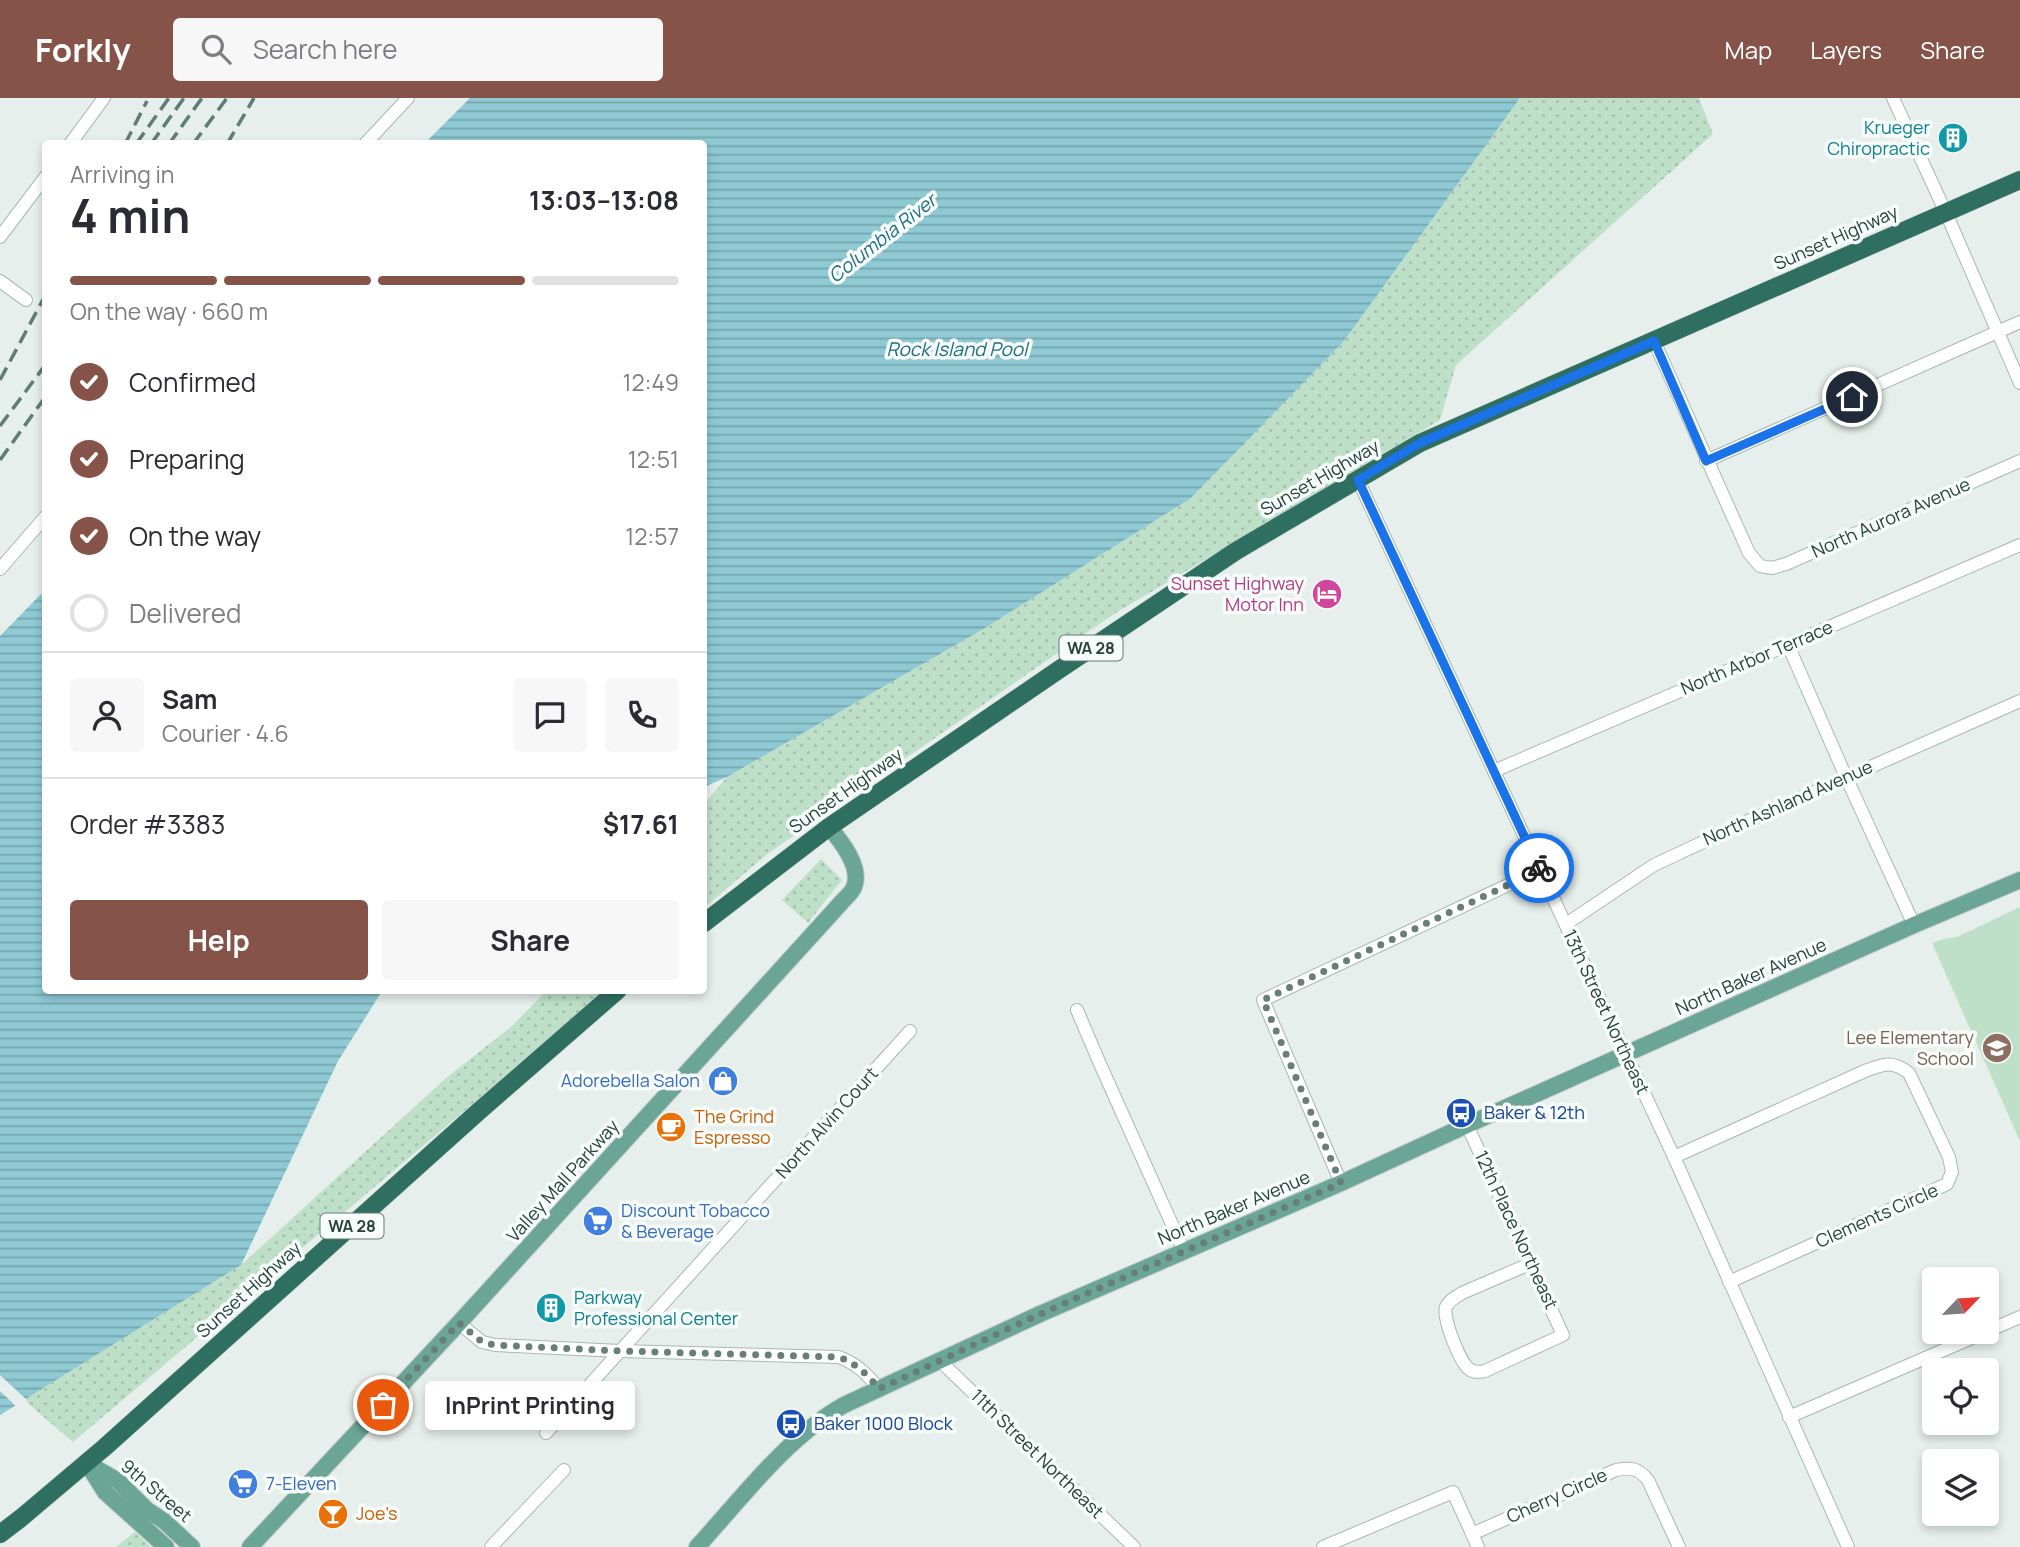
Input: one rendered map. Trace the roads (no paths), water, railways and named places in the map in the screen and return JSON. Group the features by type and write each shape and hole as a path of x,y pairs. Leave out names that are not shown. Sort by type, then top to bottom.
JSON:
{"highway":[{"name":"Sunset Highway","path":"707,921 829,827 1236,551 1420,443 2020,180"},
{"name":"Sunset Highway","path":"0,1534 87,1463 613,994"}],"main road":[{"name":"Valley Mall Parkway","path":"250,1547 459,1323 855,886 855,869 846,848 829,827"},
{"name":"North Baker Avenue","path":"697,1547 780,1456 823,1417 844,1405 1040,1314 1341,1183 1914,925 2020,880"},
{"name":"9th Street","path":"87,1463 105,1492 166,1547"},
{"name":"9th Street","path":"87,1463 118,1481 147,1510 164,1521 192,1547"}],"street":[{"path":"73,140 104,98"},
{"path":"369,140 408,98"},
{"path":"1892,98 1946,213 2020,383"},
{"path":"0,237 42,181"},
{"path":"0,281 26,300"},
{"path":"1654,341 1706,461 2020,322"},
{"name":"North Aurora Avenue","path":"1706,461 1749,553 1760,566 1772,568 2020,461"},
{"name":"13th Street Northeast","path":"1358,480 1674,1157 1848,1547"},
{"path":"0,569 42,521"},
{"name":"North Arbor Terrace","path":"1494,771 2020,545"},
{"path":"1788,645 1914,925"},
{"name":"North Ashland Avenue","path":"1566,924 1654,864 2020,701"},
{"path":"1341,1183 1263,1000 1540,870"},
{"path":"1077,1010 1184,1251"},
{"name":"North Alvin Court","path":"546,1433 910,1031"},
{"name":"Clements Circle","path":"1674,1157 1885,1064 1899,1065 1909,1073 1949,1157 1952,1172 1947,1184 1729,1282"},
{"name":"12th Place Northeast","path":"1467,1125 1532,1263 1563,1335 1485,1371 1475,1372 1462,1360 1448,1326 1446,1307 1462,1293 1532,1263"},
{"path":"459,1323 482,1342 495,1345 839,1357 852,1362 866,1373 879,1389"},
{"path":"1789,1417 2017,1323"},
{"name":"11th Street Northeast","path":"939,1360 1133,1547"},
{"name":"Cherry Circle","path":"1472,1534 1616,1469 1633,1467 1642,1472 1648,1480 1679,1547"},
{"path":"491,1547 564,1470"},
{"path":"1323,1547 1453,1492 1478,1547"}],"water":[{"name":"Rock Island Pool","path":"470,98 1520,98 1344,341 1191,498 985,628 727,777 707,786 707,140 428,140"},
{"path":"42,593 42,994 380,994 338,1061 241,1265 0,1415 0,636"}],"railway":[{"path":"139,140 169,98"},
{"path":"154,140 184,98"},
{"path":"172,140 202,98"},
{"path":"196,140 227,98"},
{"path":"229,140 254,98"},
{"path":"127,140 147,101"},
{"path":"0,380 42,301"},
{"path":"0,426 42,369"},
{"path":"0,460 42,402"}],"place":[{"name":"Krueger Chiropractic","path":"1953,138"},
{"name":"Sunset Highway Motor Inn","path":"1327,594"},
{"name":"Lee Elementary School","path":"1997,1048"},
{"name":"Adorebella Salon","path":"723,1081"},
{"name":"Baker & 12th","path":"1461,1113"},
{"name":"The Grind Espresso","path":"671,1127"},
{"name":"Discount Tobacco & Beverage","path":"598,1221"},
{"name":"Parkway Professional Center","path":"551,1308"},
{"name":"InPrint Printing","path":"383,1405"},
{"name":"Baker 1000 Block","path":"791,1424"},
{"name":"7-Eleven","path":"243,1484"},
{"name":"Joe's","path":"333,1514"}],"water label":[{"name":"Columbia River","path":"882,238"}]}
